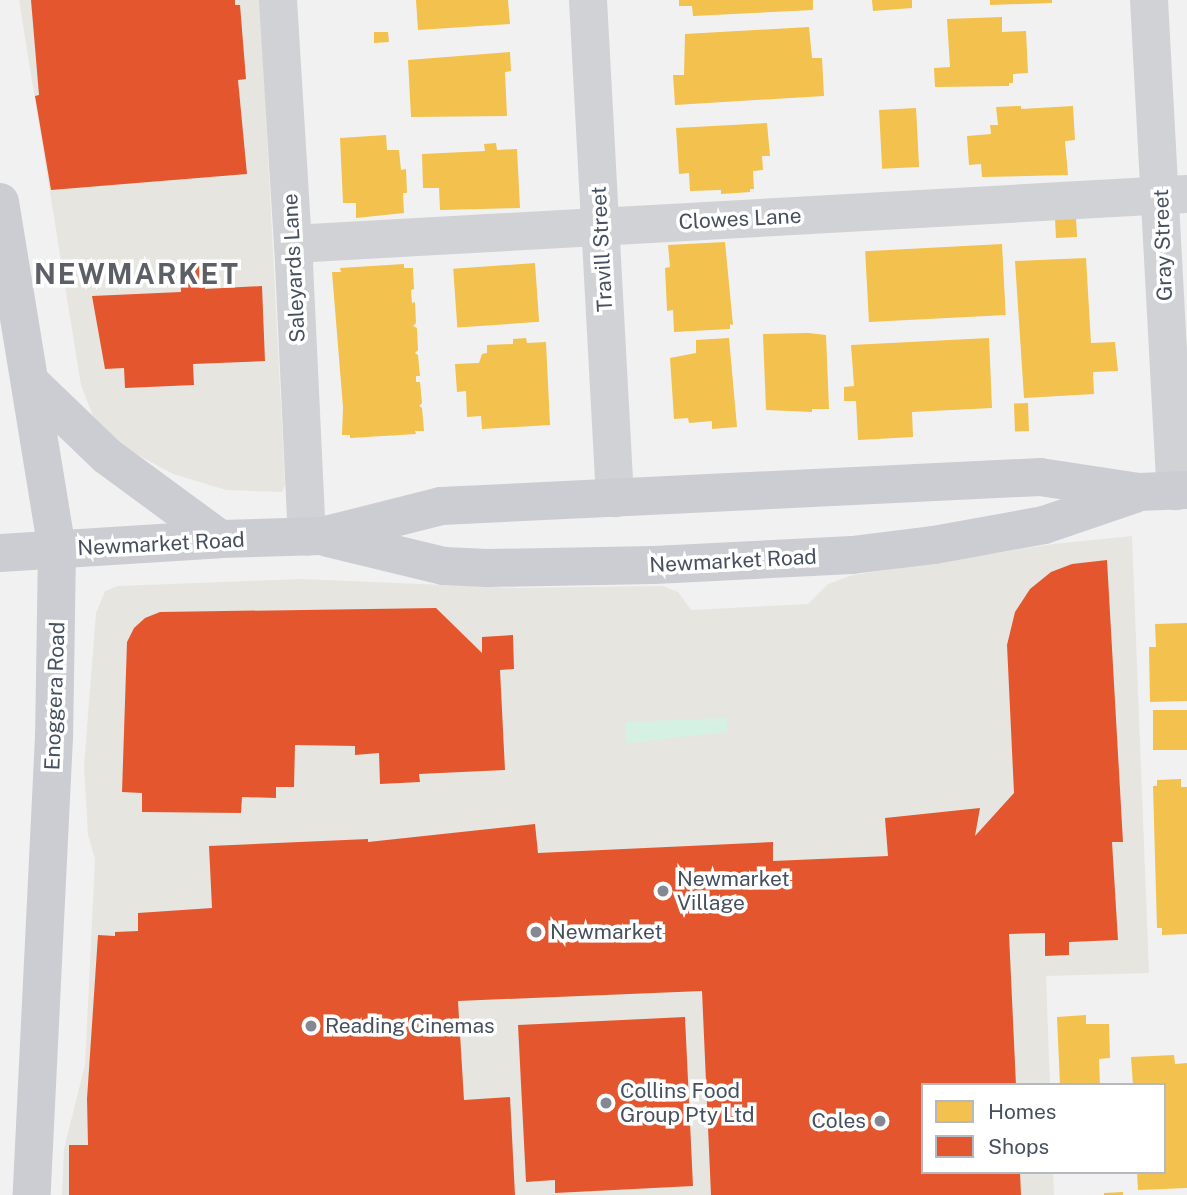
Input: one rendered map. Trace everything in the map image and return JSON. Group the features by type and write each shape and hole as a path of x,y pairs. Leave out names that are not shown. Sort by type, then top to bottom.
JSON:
{"main road":[{"name":"Enoggera Road","path":"0,202 57,550 55,724 32,1195"},
{"path":"31,383 107,456 220,539"},
{"name":"Newmarket Road","path":"0,554 220,539 314,537 441,506 1040,477 1167,491"},
{"name":"Newmarket Road","path":"314,537 444,566 486,568 821,557 934,545 1032,527 1167,491"}],"street":[{"name":"Saleyards Lane","path":"278,0 314,537"},
{"name":"Travill Street","path":"588,0 615,498"},
{"name":"Gray Street","path":"1149,0 1174,195 1167,491"},
{"name":"Clowes Lane","path":"293,244 1174,195"}],"shaded area":[{"path":"19,0 260,0 285,485 282,492 226,490 173,474 127,449 93,416 81,385"},
{"path":"1132,536 1149,973 1046,976 1050,1083 921,1083 921,1174 1053,1174 1054,1195 62,1195 64,1149 85,1065 95,859 88,835 84,766 96,613 105,591 118,586 302,579 518,588 663,586 678,592 691,610 808,604 828,584 853,575 1053,544"}],"green space":[{"path":"727,718 728,732 626,743 626,722"}],"building: Homes":[{"path":"416,0 508,0 510,24 418,30"},
{"path":"679,0 813,0 813,10 693,16 692,6 679,6"},
{"path":"872,0 912,0 912,8 873,11"},
{"path":"990,0 1052,0 1052,3 990,5"},
{"path":"1002,17 1002,32 1026,31 1028,73 1013,74 1013,83 1009,83 1009,86 935,87 934,68 950,67 947,19"},
{"path":"809,27 812,58 822,58 824,96 675,105 673,75 684,75 685,34"},
{"path":"374,32 388,32 389,42 374,43"},
{"path":"510,52 511,71 505,72 507,116 411,117 408,60"},
{"path":"1021,106 1021,109 1073,106 1075,140 1065,141 1068,175 982,177 981,164 969,165 967,136 991,134 990,125 998,125 996,107"},
{"path":"916,108 919,167 882,169 879,110"},
{"path":"767,123 770,156 762,156 763,170 753,171 754,189 750,189 750,192 721,194 721,190 690,191 689,173 679,174 676,128"},
{"path":"386,135 387,150 399,150 401,170 406,169 404,213 356,218 356,203 343,203 340,138"},
{"path":"496,143 497,150 517,149 520,208 440,210 439,188 423,188 422,154 485,151 484,144"},
{"path":"1076,218 1077,237 1056,238 1055,219"},
{"path":"725,242 733,325 730,324 730,329 674,332 673,310 667,311 665,268 670,267 668,245"},
{"path":"1002,244 1006,315 869,322 865,251"},
{"path":"1086,258 1091,343 1115,342 1118,371 1093,372 1094,394 1024,398 1015,261"},
{"path":"535,263 539,322 457,328 453,269"},
{"path":"404,264 404,268 413,268 414,289 411,290 412,303 415,302 416,323 413,326 417,328 418,350 415,353 418,355 420,376 416,376 416,382 420,382 422,403 419,406 422,408 424,431 415,431 416,434 350,438 350,435 342,435 343,407 332,272 341,272 340,268"},
{"path":"763,334 826,335 829,409 812,409 812,412 766,410"},
{"path":"526,338 527,343 546,342 550,425 482,429 481,416 467,417 466,391 457,392 455,364 479,363 482,354 487,353 487,345 513,344 513,339"},
{"path":"729,338 737,427 712,429 712,421 689,423 688,418 674,419 670,358 696,353 696,340"},
{"path":"989,338 992,408 912,412 913,437 858,440 856,401 844,401 844,387 854,386 851,345"},
{"path":"1014,403 1028,403 1029,431 1015,431"},
{"path":"1187,623 1187,701 1150,702 1149,647 1156,647 1155,624"},
{"path":"1153,710 1187,710 1187,750 1153,750"},
{"path":"1181,779 1181,787 1187,787 1187,934 1162,935 1162,928 1157,928 1153,786 1157,786 1157,780"},
{"path":"1086,1015 1086,1024 1109,1024 1110,1058 1099,1059 1100,1083 1060,1083 1057,1017"},
{"path":"1174,1055 1175,1064 1187,1063 1187,1188 1138,1190 1137,1174 1166,1174 1166,1083 1133,1083 1131,1057"},
{"path":"1123,1192 1123,1195 1104,1195 1104,1193"}],"building: Shops":[{"path":"31,0 235,0 235,5 240,5 246,79 238,80 247,174 51,190 35,96 39,95"},
{"path":"204,265 205,289 262,286 265,361 193,364 194,385 125,388 124,368 105,369 92,296 181,292 180,266"},
{"name":"Newmarket Village","path":"1107,560 1123,842 1112,842 1118,940 1069,942 1069,955 1045,956 1045,933 1009,934 1016,1083 921,1083 921,1174 1020,1174 1021,1195 711,1195 702,991 458,1001 464,1100 510,1097 515,1195 69,1195 69,1145 88,1145 87,1099 98,935 115,936 115,932 138,931 138,913 212,908 209,846 368,839 368,842 535,824 538,853 773,842 773,861 888,856 885,818 980,808 975,836 1014,793 1007,645 1015,612 1030,589 1051,572 1072,564"},
{"path":"436,608 482,653 482,637 513,635 514,669 500,670 505,770 419,774 420,782 380,784 379,753 355,755 355,746 295,745 294,787 276,787 276,798 242,797 241,813 142,812 142,793 122,792 127,642 134,628 145,618 160,612"},
{"name":"Collins Food Group Pty Ltd","path":"685,1017 693,1186 555,1193 555,1180 526,1182 518,1025"}],"place":[{"name":"Newmarket Village","path":"663,891"},
{"name":"Newmarket","path":"536,932"},
{"name":"Reading Cinemas","path":"311,1026"},
{"name":"Collins Food Group Pty Ltd","path":"606,1103"},
{"name":"Coles","path":"880,1121"}],"district":[{"name":"NEWMARKET","path":"137,274"}]}
